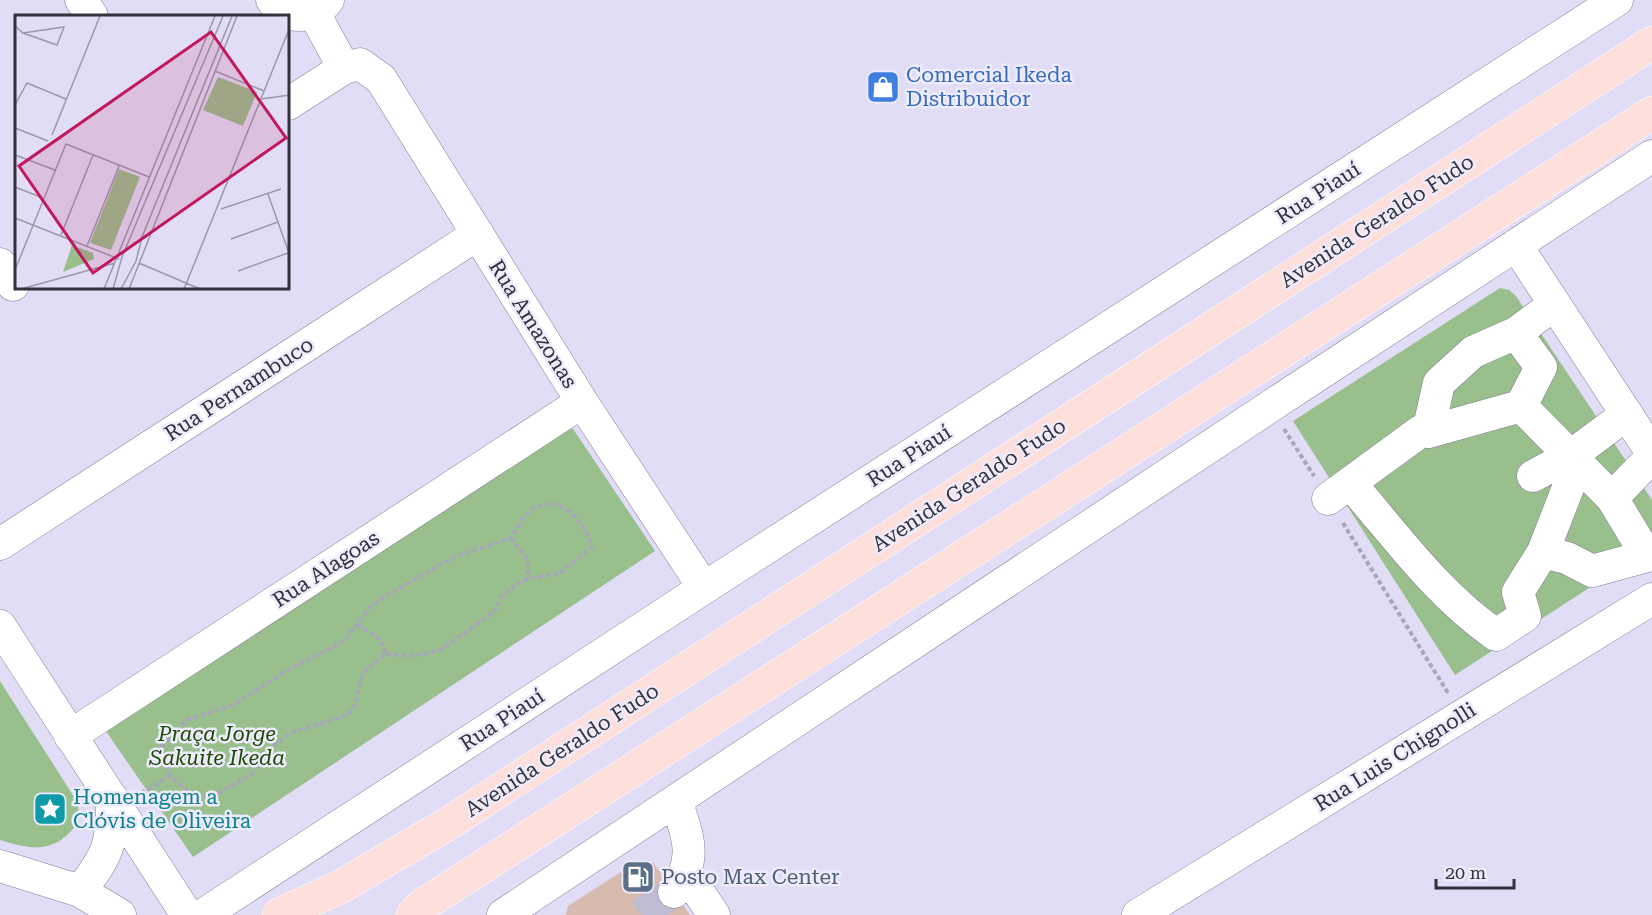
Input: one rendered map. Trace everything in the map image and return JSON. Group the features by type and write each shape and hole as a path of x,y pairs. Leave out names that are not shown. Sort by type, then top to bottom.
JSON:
{"main road":[{"name":"Avenida Geraldo Fudo","path":"294,913 449,823 1652,43"},
{"path":"413,915 433,898 1652,113"}],"street":[{"path":"81,0 91,15"},
{"path":"272,0 282,10 292,15 303,16 321,6 352,66 290,103"},
{"name":"Rua Piauí","path":"203,915 704,588 1617,0"},
{"name":"Rua Amazonas","path":"352,66 370,69 381,79 582,402 704,588"},
{"path":"503,915 1652,156"},
{"name":"Rua Pernambuco","path":"0,544 478,234"},
{"path":"1516,245 1627,414 1647,459 1612,498"},
{"path":"1428,432 1439,383 1473,352 1528,324 1540,368 1521,406 1428,432 1420,431 1339,491 1449,597 1496,635 1525,616 1518,592 1544,552 1575,458"},
{"name":"Rua Alagoas","path":"70,736 582,402"},
{"path":"1521,406 1575,458 1612,498 1647,556 1592,571 1567,558 1544,552"},
{"path":"1533,476 1575,458 1627,414"},
{"name":"Rua Luis Chignolli","path":"1138,915 1652,599"},
{"path":"0,626 70,736 126,796 187,915"},
{"path":"80,891 108,850 126,796"},
{"path":"676,801 687,833 680,883 714,915"},
{"path":"0,866 80,891 120,915"}],"path":[{"path":"1283,426 1339,491 1450,697"},
{"path":"544,504 557,506 579,518 592,547 560,573 527,579 501,597 494,612 440,650 414,656 385,654 363,673 355,705 348,715 293,732 266,751 250,775 213,796 201,799 195,797 170,776 162,746 186,720 233,705 289,669 345,640 371,606 419,575 454,557 511,538 524,516 544,504"},
{"path":"511,538 528,560 527,579"},
{"path":"357,626 384,643 385,654"},
{"path":"126,796 170,776"}],"green space":[{"path":"1500,288 1509,290 1516,296 1652,500 1652,547 1455,675 1293,421"},
{"name":"Praça Jorge Sakuite Ikeda","path":"567,420 655,551 193,857 103,727"},
{"path":"0,681 78,803 79,821 62,839 44,847 24,846 0,840"}],"building":[{"name":"Posto Max Center","path":"638,861 653,862 690,915 566,915 568,906"}],"tunnel":[{"path":"641,915 674,892"}],"place":[{"name":"Comercial Ikeda Distribuidor","path":"883,87"},
{"name":"Homenagem a Clóvis de Oliveira","path":"50,809"},
{"name":"Posto Max Center","path":"638,877"}]}
